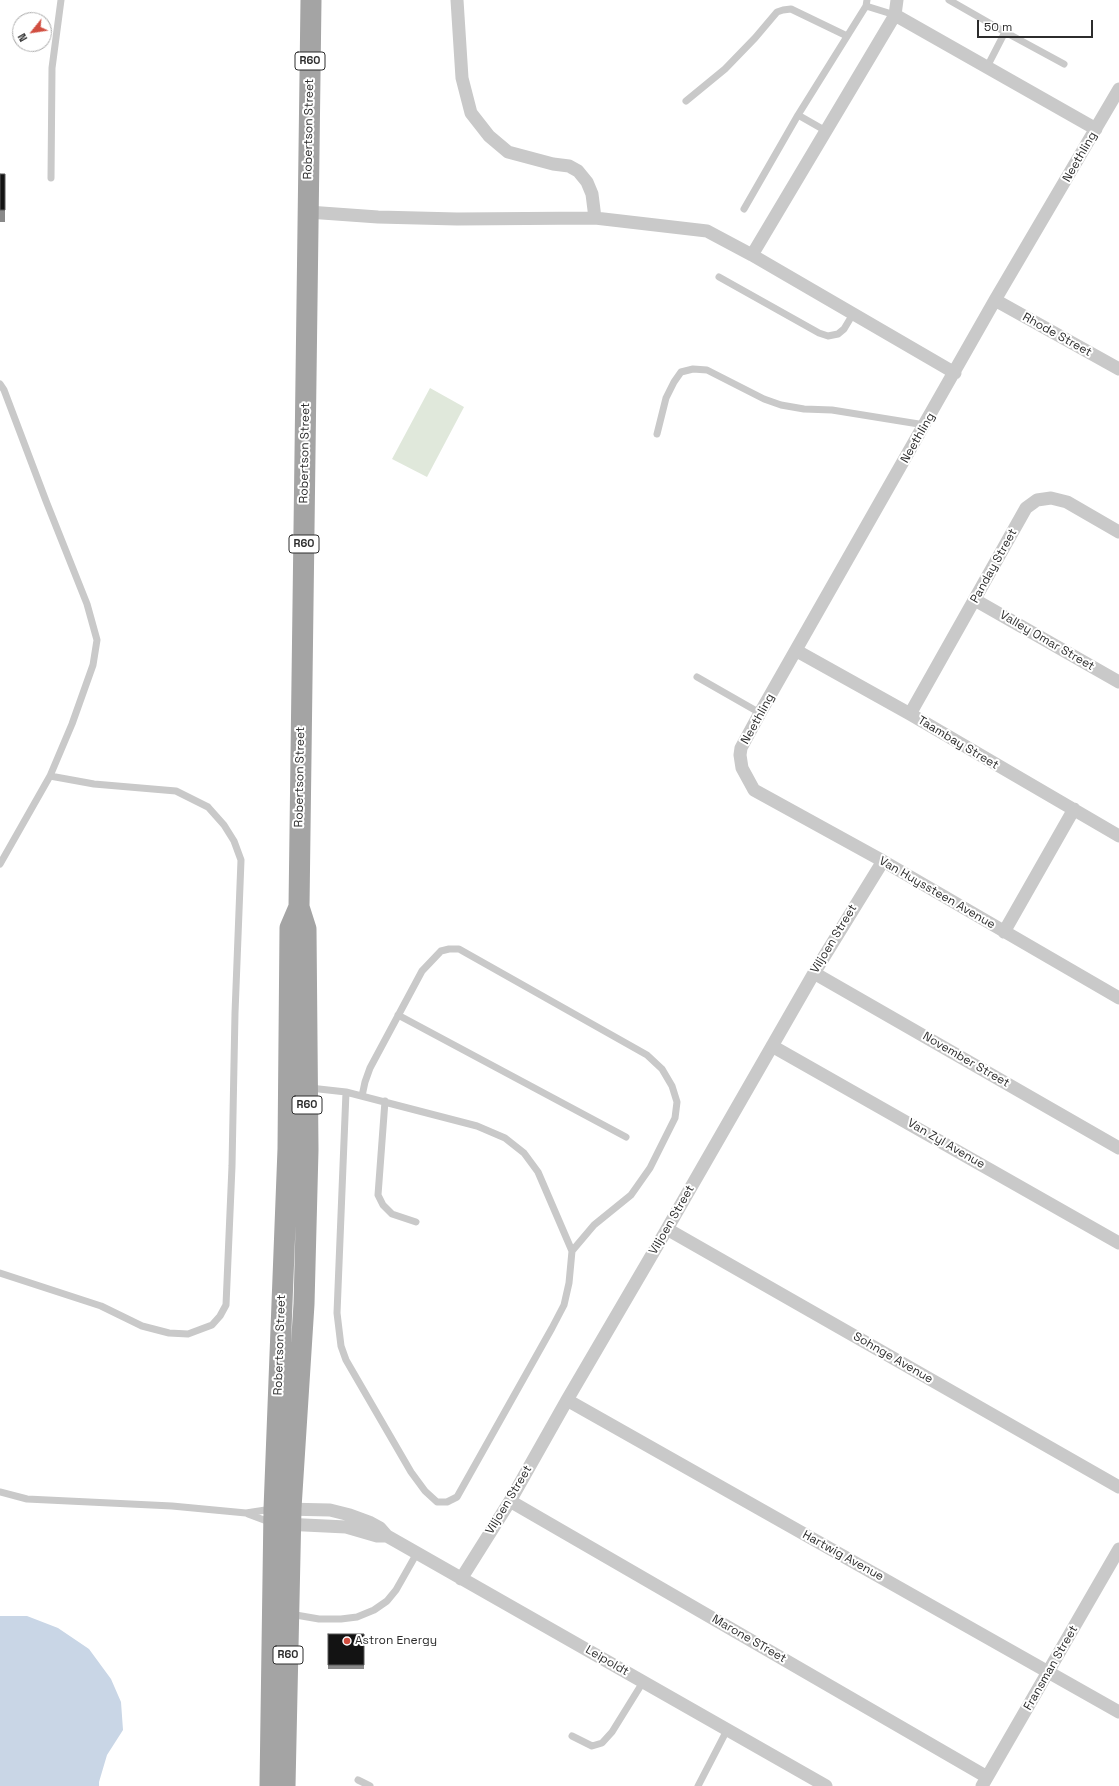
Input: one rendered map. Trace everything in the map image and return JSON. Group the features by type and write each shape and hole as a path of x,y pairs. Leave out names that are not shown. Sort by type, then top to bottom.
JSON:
{"main road":[{"name":"Robertson Street","path":"270,1786 282,1516 304,1304 308,1150 297,1087 306,929 298,907 311,0"},
{"name":"Robertson Street","path":"282,1516 289,1614 285,1786"}],"street":[{"path":"457,0 462,78 471,113 489,136 508,152 553,164 569,166 578,171 587,182 592,194 595,218"},
{"path":"752,255 895,15 897,0"},
{"path":"895,15 1096,129"},
{"name":"Neethling","path":"754,790 742,768 740,755 741,748 955,373 995,300 1119,89"},
{"path":"308,212 378,217 458,219 595,218 707,231 752,255 955,373"},
{"name":"Rhode Street","path":"995,300 1118,368"},
{"name":"Panday Street","path":"910,714 1026,508 1037,500 1051,498 1067,502 1119,532"},
{"name":"Valley Omar Street","path":"975,600 1119,682"},
{"name":"Taambay Street","path":"797,651 910,714 977,755 1119,836"},
{"name":"Van Huyssteen Avenue","path":"754,790 883,861 1119,998"},
{"path":"1004,932 1074,809"},
{"name":"Viljoen Street","path":"461,1579 510,1501 814,973 883,861"},
{"name":"November Street","path":"814,973 1119,1148"},
{"name":"Van Zyl Avenue","path":"772,1046 1119,1243"},
{"name":"Sohnge Avenue","path":"667,1229 1119,1487"},
{"name":"Hartwig Avenue","path":"567,1400 1119,1712"},
{"name":"Marone STreet","path":"510,1501 985,1782"},
{"name":"Leipoldt","path":"282,1516 346,1527 377,1536 387,1536 826,1786"},
{"name":"Fransman Street","path":"985,1782 1119,1549"}],"lane":[{"path":"51,178 52,68 61,0"},
{"path":"950,0 1064,64"},
{"path":"744,209 798,115 866,3 895,15"},
{"path":"686,101 725,69 755,38 777,12 791,9 847,36"},
{"path":"987,67 1005,32"},
{"path":"798,115 826,131"},
{"path":"719,278 819,333 828,336 838,334 844,329 853,314"},
{"path":"657,434 666,398 674,382 681,372 693,369 707,370 764,399 781,405 804,409 832,410 925,425"},
{"path":"0,384 4,390 87,604 97,640 93,665 72,724 50,776 0,864"},
{"path":"697,677 760,713"},
{"path":"0,1273 101,1306 142,1326 169,1333 188,1334 212,1325 220,1316 226,1305 232,1166 235,1013 241,860 231,836 208,806 176,791 94,784 50,776"},
{"path":"362,1096 364,1082 370,1068 422,971 441,951 459,949 647,1055 662,1069 672,1086 677,1102 676,1118 650,1168 631,1195 594,1225 572,1251"},
{"path":"398,1016 626,1137"},
{"path":"297,1087 331,1089 346,1092 385,1101 477,1126 505,1138 524,1153 538,1172 572,1251 569,1283 564,1305 457,1497 447,1502 437,1502 425,1491 411,1472 346,1360 341,1346 336,1313 346,1092"},
{"path":"385,1101 378,1195 383,1205 392,1214 416,1222"},
{"path":"0,1492 27,1500 172,1506 282,1516"},
{"path":"246,1513 282,1516"},
{"path":"289,1614 319,1619 341,1619 357,1617 374,1610 387,1601 396,1590 417,1553"},
{"path":"572,1736 592,1746 602,1743 612,1732 643,1682"},
{"path":"698,1786 727,1730"},
{"path":"358,1780 370,1786"}],"shaded area":[{"path":"430,388 464,407 427,477 392,459"}],"water":[{"path":"0,1616 27,1616 58,1628 89,1649 111,1679 121,1702 123,1730 107,1755 99,1786 0,1786"}],"building":[{"path":"0,174 5,174 5,210 0,210"},
{"path":"328,1634 364,1634 364,1665 328,1665"}],"place":[{"name":"Astron Energy","path":"347,1641"}]}
